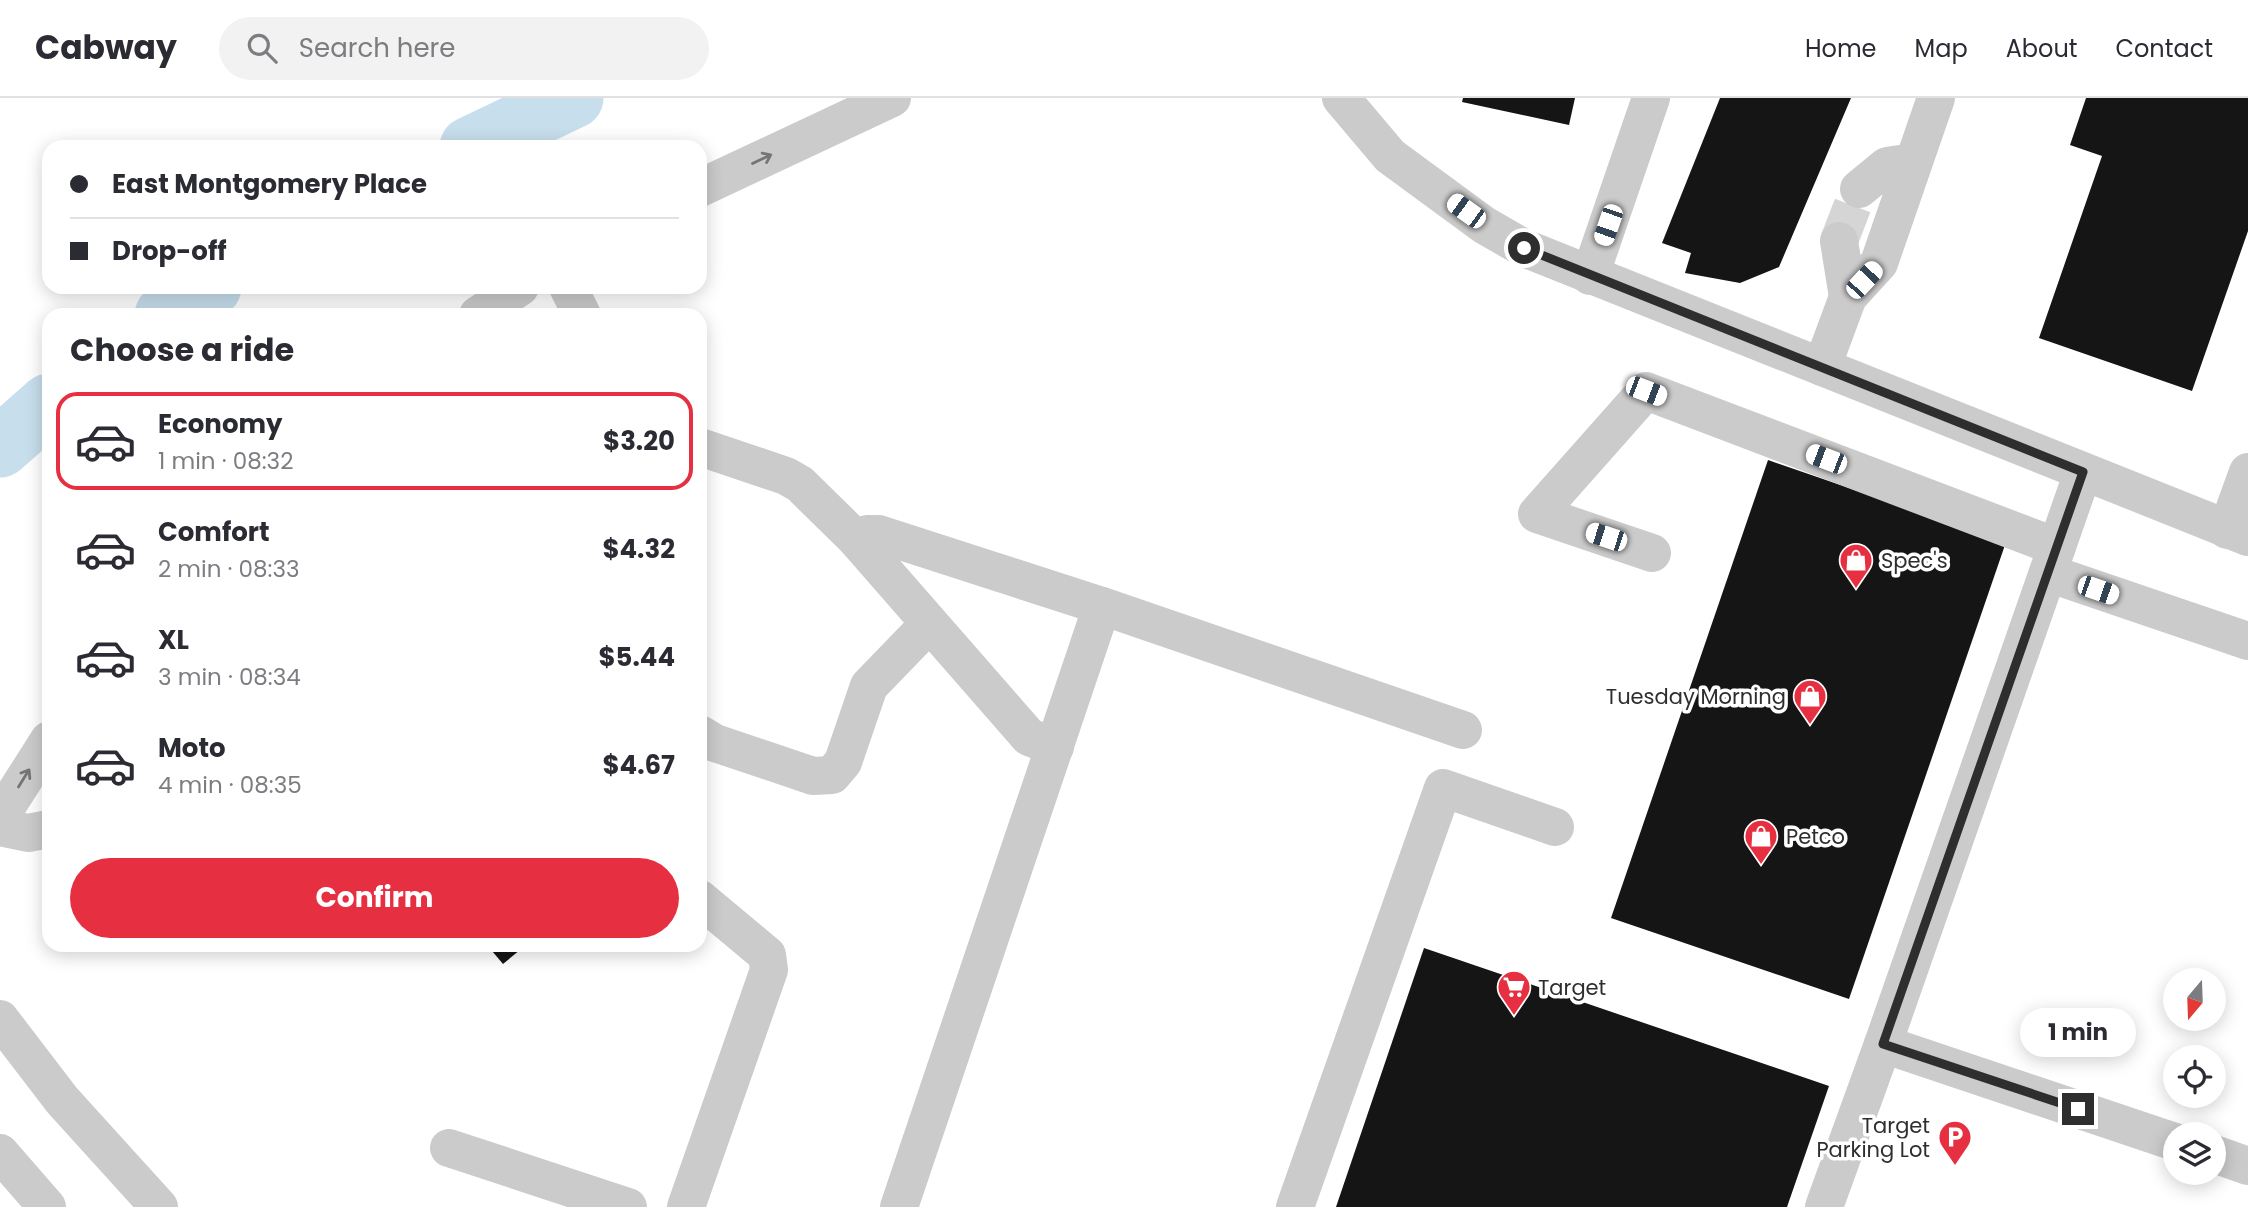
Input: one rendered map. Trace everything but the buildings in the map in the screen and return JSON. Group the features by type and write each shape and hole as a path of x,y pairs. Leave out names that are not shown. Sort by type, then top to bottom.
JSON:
{"street":[{"path":"707,185 892,98"},
{"path":"1341,98 1390,156 1485,225 1524,248 1590,276 2238,533 2248,472"},
{"path":"1590,276 1651,98"},
{"path":"1822,367 1848,297 1879,263 1936,98"},
{"path":"1859,189 1887,166 1913,162"},
{"path":"1839,241 1848,297"},
{"path":"488,308 510,294"},
{"path":"1652,553 1537,514 1646,391 2248,641"},
{"path":"707,449 786,476 800,484 856,539 1029,737 1055,747"},
{"path":"1824,1207 2083,472"},
{"path":"856,539 867,534 879,534 1102,606 1463,730"},
{"path":"899,1207 1102,606"},
{"path":"707,738 813,776 832,775 843,762 869,686 929,624"},
{"path":"0,817 42,751"},
{"path":"1295,1207 1443,788 1555,827"},
{"path":"0,827 27,833 42,830"},
{"path":"686,1207 769,971 766,955 707,905"},
{"path":"0,1019 62,1100 159,1207"},
{"path":"1883,1044 2163,1138"},
{"path":"449,1148 628,1207"},
{"path":"0,1153 47,1207"},
{"path":"2226,1158 2248,1166"}],"waterway":[{"path":"485,140 573,98"},
{"path":"176,308 200,294"},
{"path":"0,447 42,410"}],"tunnel":[{"path":"1839,241 1859,189"}],"place":[{"name":"Spec's","path":"1856,590"},
{"name":"Tuesday Morning","path":"1810,726"},
{"name":"Petco","path":"1761,866"},
{"name":"Target","path":"1514,1017"},
{"name":"Target Parking Lot","path":"1955,1167"}],"route":[{"path":"1524,248 2083,472 1883,1044 2078,1109"}]}
